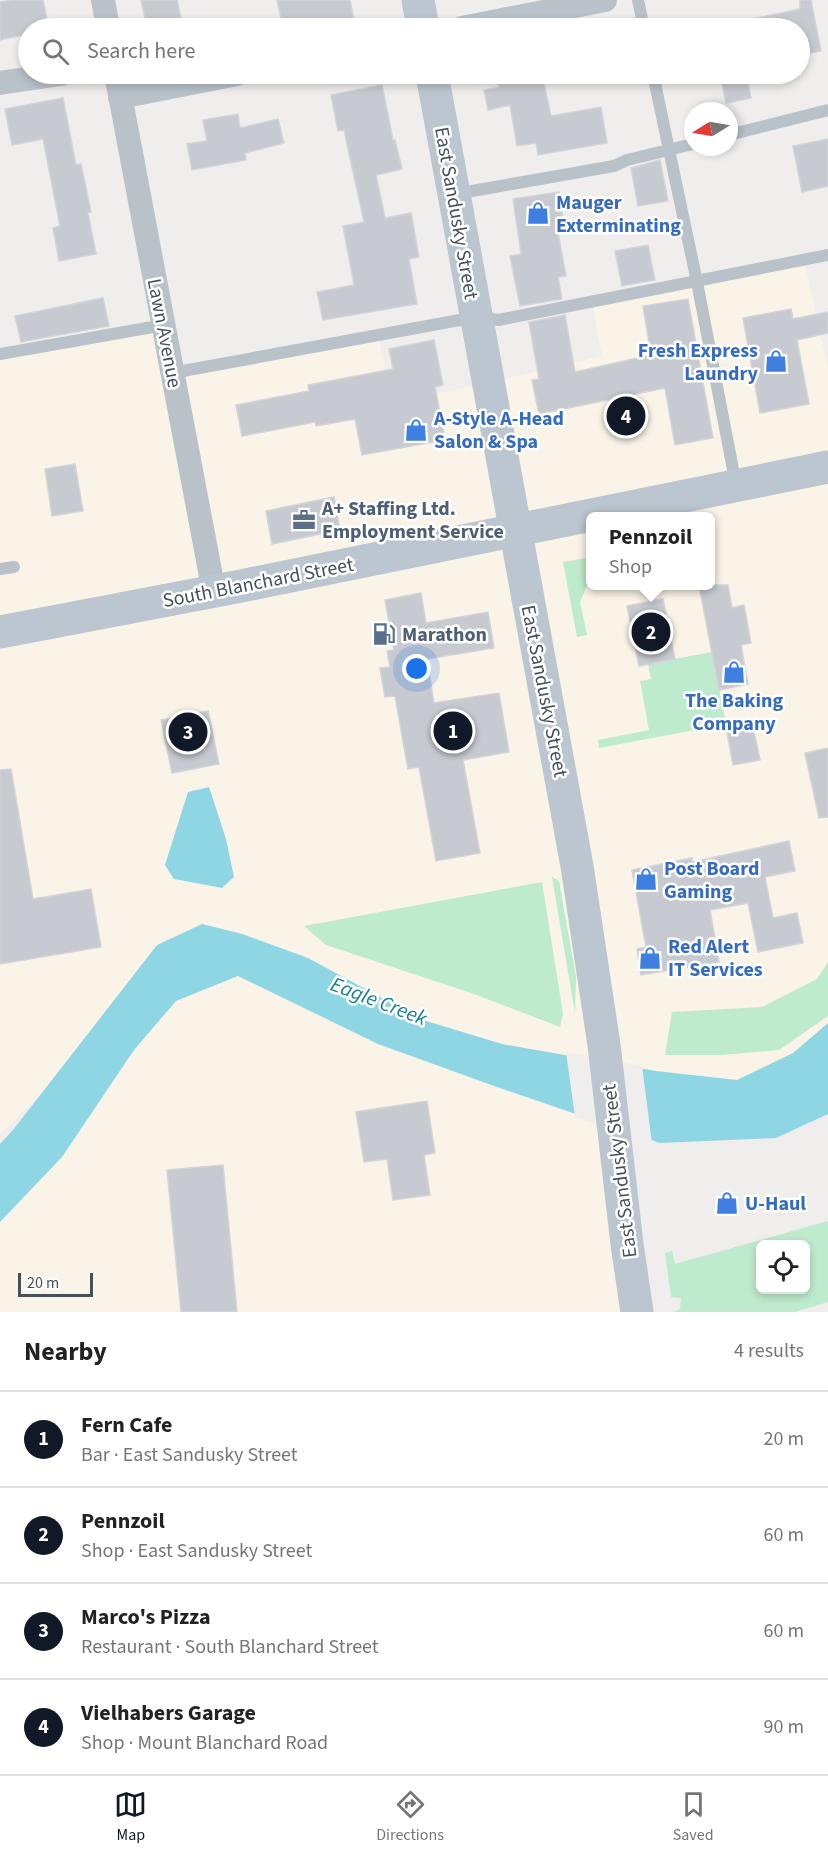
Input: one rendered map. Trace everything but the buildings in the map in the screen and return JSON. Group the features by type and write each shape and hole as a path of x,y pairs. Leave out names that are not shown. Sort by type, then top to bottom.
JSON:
{"main road":[{"path":"418,0 421,18"},
{"name":"East Sandusky Street","path":"434,84 577,866 604,1045 637,1312"},
{"name":"South Blanchard Street","path":"609,512 828,467"},
{"name":"South Blanchard Street","path":"0,632 214,592 586,517"}],"street":[{"path":"103,0 106,18"},
{"path":"513,18 605,0"},
{"path":"0,83 18,80"},
{"name":"Lawn Avenue","path":"118,85 214,592"}],"lane":[{"path":"638,0 642,18"},
{"path":"655,84 737,486"},
{"path":"738,133 828,110"},
{"path":"454,194 614,166 627,160 684,146"},
{"path":"172,373 476,317 498,320 828,255"},
{"path":"0,354 164,325"},
{"path":"0,569 14,567"}],"shaded area":[{"path":"804,260 828,367 828,1065 743,1106 608,1080 637,1312 0,1312 0,1200 138,1015 26,1108 0,1135 0,354 164,325 172,373 378,335 392,402 488,383 602,356 592,302"}],"green space":[{"path":"586,558 586,588 580,602 587,635 577,637 563,562"},
{"path":"712,652 726,724 599,748 598,740 649,730 640,681 651,679 648,664"},
{"path":"552,877 559,881 576,977 575,1013"},
{"path":"542,882 563,1014 560,1027 474,994 326,945 304,926"},
{"path":"828,962 828,1016 779,1050 722,1055 665,1055 672,1012 762,1007 817,979"},
{"path":"828,1221 828,1302 795,1312 674,1312 680,1309 681,1298 671,1297 665,1253 672,1251 675,1264 756,1241 756,1294 810,1294 810,1240 760,1240"}],"water":[{"path":"209,787 226,839 234,877 222,888 174,879 165,865 188,792"},
{"name":"Eagle Creek","path":"202,924 242,934 308,958 423,1020 502,1044 656,1071 737,1080 793,1053 828,1023 828,1114 776,1138 660,1143 378,1044 238,976 176,1001 134,1050 62,1157 0,1222 0,1144 157,945"}],"pier":[{"path":"566,1052 642,1066 652,1143 575,1117"}],"place":[{"name":"Mauger Exterminating","path":"538,213"},
{"name":"Fresh Express Laundry","path":"776,361"},
{"name":"Vielhabers Garage","path":"626,416"},
{"name":"A-Style A-Head Salon & Spa","path":"416,430"},
{"name":"A+ Staffing Ltd. Employment Service","path":"304,520"},
{"name":"Pennzoil","path":"651,632"},
{"name":"Marathon","path":"384,634"},
{"name":"The Baking Company","path":"734,672"},
{"name":"Fern Cafe","path":"453,731"},
{"name":"Marco's Pizza","path":"188,732"},
{"name":"Post Board Gaming","path":"646,879"},
{"name":"Red Alert IT Services","path":"650,958"},
{"name":"U-Haul","path":"727,1203"}]}
